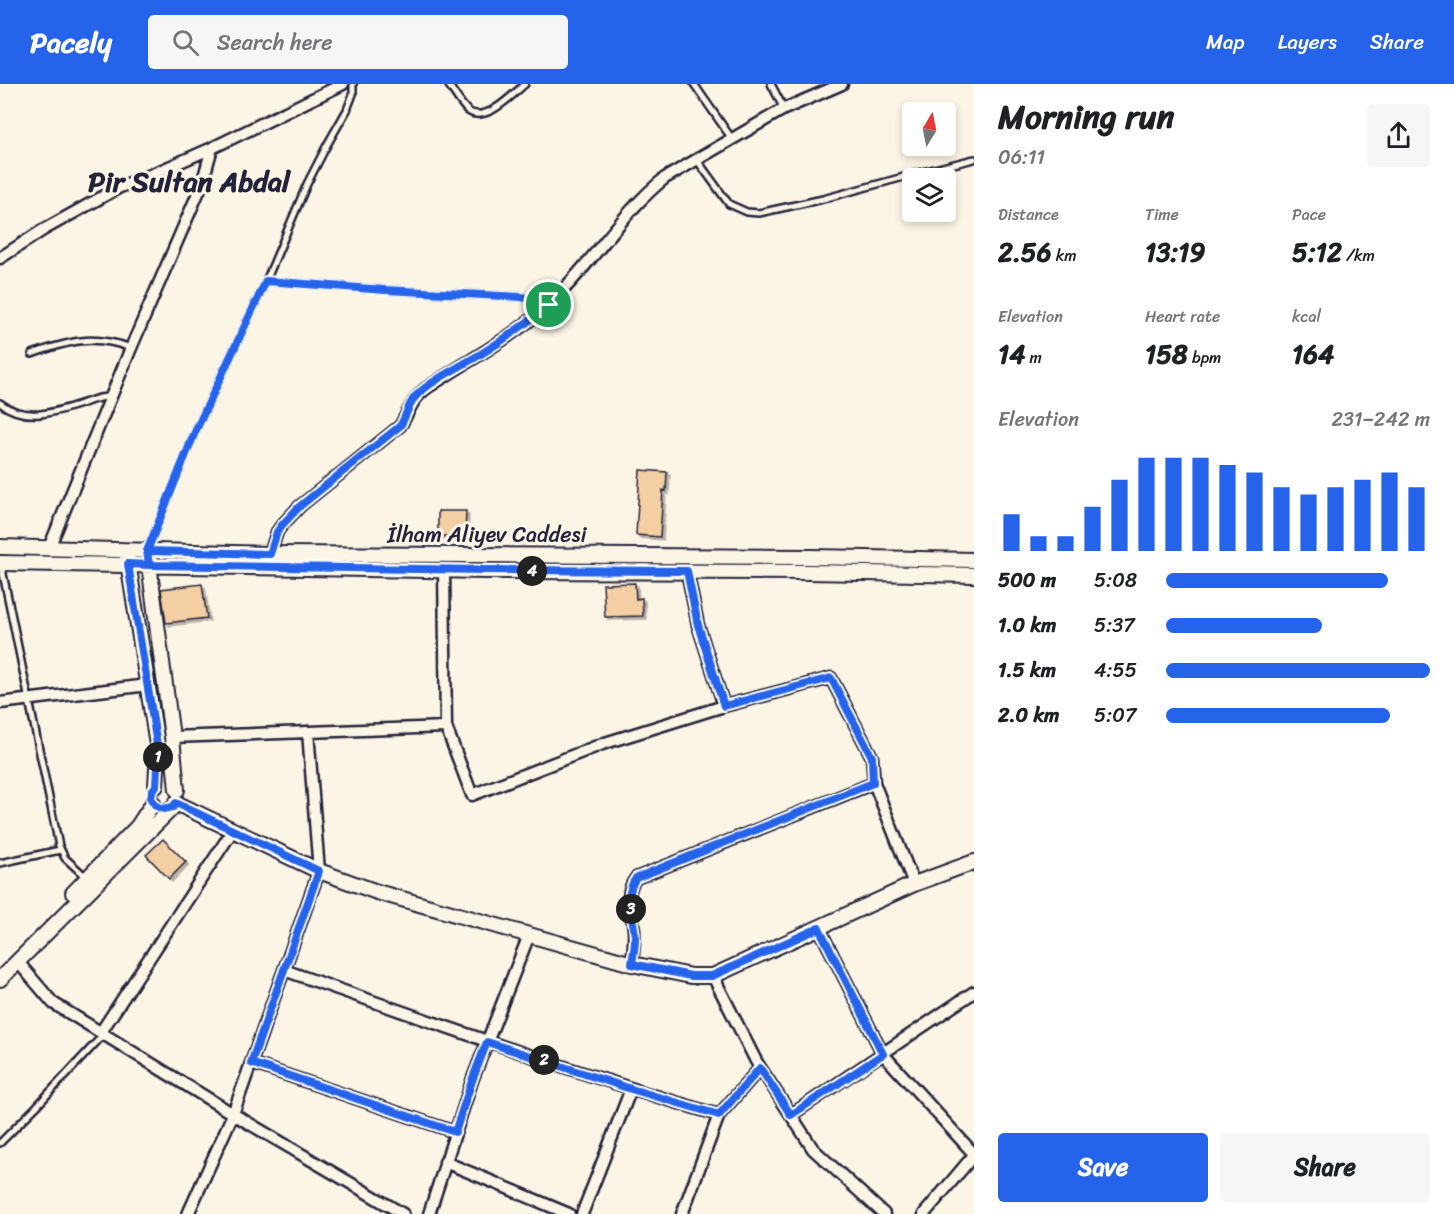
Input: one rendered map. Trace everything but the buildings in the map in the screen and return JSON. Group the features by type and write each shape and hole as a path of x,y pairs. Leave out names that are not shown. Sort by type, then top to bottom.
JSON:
{"main road":[{"name":"İlham Aliyev Caddesi","path":"0,547 49,548 127,557 444,570 974,575"},
{"name":"İlham Aliyev Caddesi","path":"148,558 270,554 974,560"},
{"name":"İlham Aliyev Caddesi","path":"0,562 127,557"},
{"path":"127,557 158,751 156,786"},
{"path":"0,979 175,800 172,737 148,558"},
{"path":"175,800 164,809 156,806 153,803 152,791 163,783 171,784 175,800 319,871 377,892 632,964 691,976 712,976 914,884 974,862"},
{"path":"0,966 138,826 153,803"}],"street":[{"path":"0,258 43,230 120,187 212,148 343,84"},
{"path":"270,554 273,542 282,525 308,499 400,426 411,403 423,390 515,332 549,305 631,210 654,187 665,178 784,109 842,84"},
{"path":"49,548 131,348 202,184 212,148"},
{"path":"444,570 446,727 472,795 605,743 724,706 831,678 872,757 873,783 914,884"},
{"path":"687,571 698,625 724,706"},
{"path":"0,703 147,685"},
{"path":"172,737 446,727"},
{"path":"188,1214 234,1114 319,871 308,732"},
{"path":"632,964 635,942 628,894 636,878 873,783"},
{"path":"103,1033 233,830"},
{"path":"819,928 883,1054 974,1154 924,1214"},
{"path":"429,1214 473,1078 529,934"},
{"path":"18,962 53,1003 403,1214"},
{"path":"284,970 487,1042 719,1115"},
{"path":"712,976 760,1068 813,1149 884,1214"},
{"path":"791,1115 974,992"},
{"path":"251,1063 455,1132"},
{"path":"682,1214 719,1115 760,1068"},
{"path":"582,1214 631,1089"},
{"path":"446,1162 569,1214"}],"lane":[{"path":"148,558 195,432 266,281 307,184 347,110 353,94 353,84"},
{"path":"448,84 468,111 480,114 492,111 525,84"},
{"path":"694,84 732,139"},
{"path":"771,84 784,109"},
{"path":"698,160 729,204 747,212 759,213 823,199 974,159"},
{"path":"266,281 521,297 549,305"},
{"path":"32,354 69,342 88,340 131,348"},
{"path":"0,404 17,413 35,415 57,411 100,397 111,397"},
{"path":"0,562 60,850 65,858 87,878"},
{"path":"0,863 60,850"},
{"path":"0,1143 103,1033"}],"district":[{"name":"Pir Sultan Abdal","path":"189,181"}],"route":[{"path":"549,305 515,332 416,396 400,426 339,473 300,506 282,525 277,532 270,554 147,551 149,565 687,571 698,625 724,706 831,678 872,757 873,783 636,878 628,894 635,942 632,964 691,976 712,976 819,928 883,1054 791,1115 760,1068 719,1115 487,1042 455,1132 251,1063 319,871 176,803 169,809 164,809 156,806 151,799 152,791 156,786 158,751 128,564 149,565 147,551 178,470 266,281 521,297 549,305"}]}
